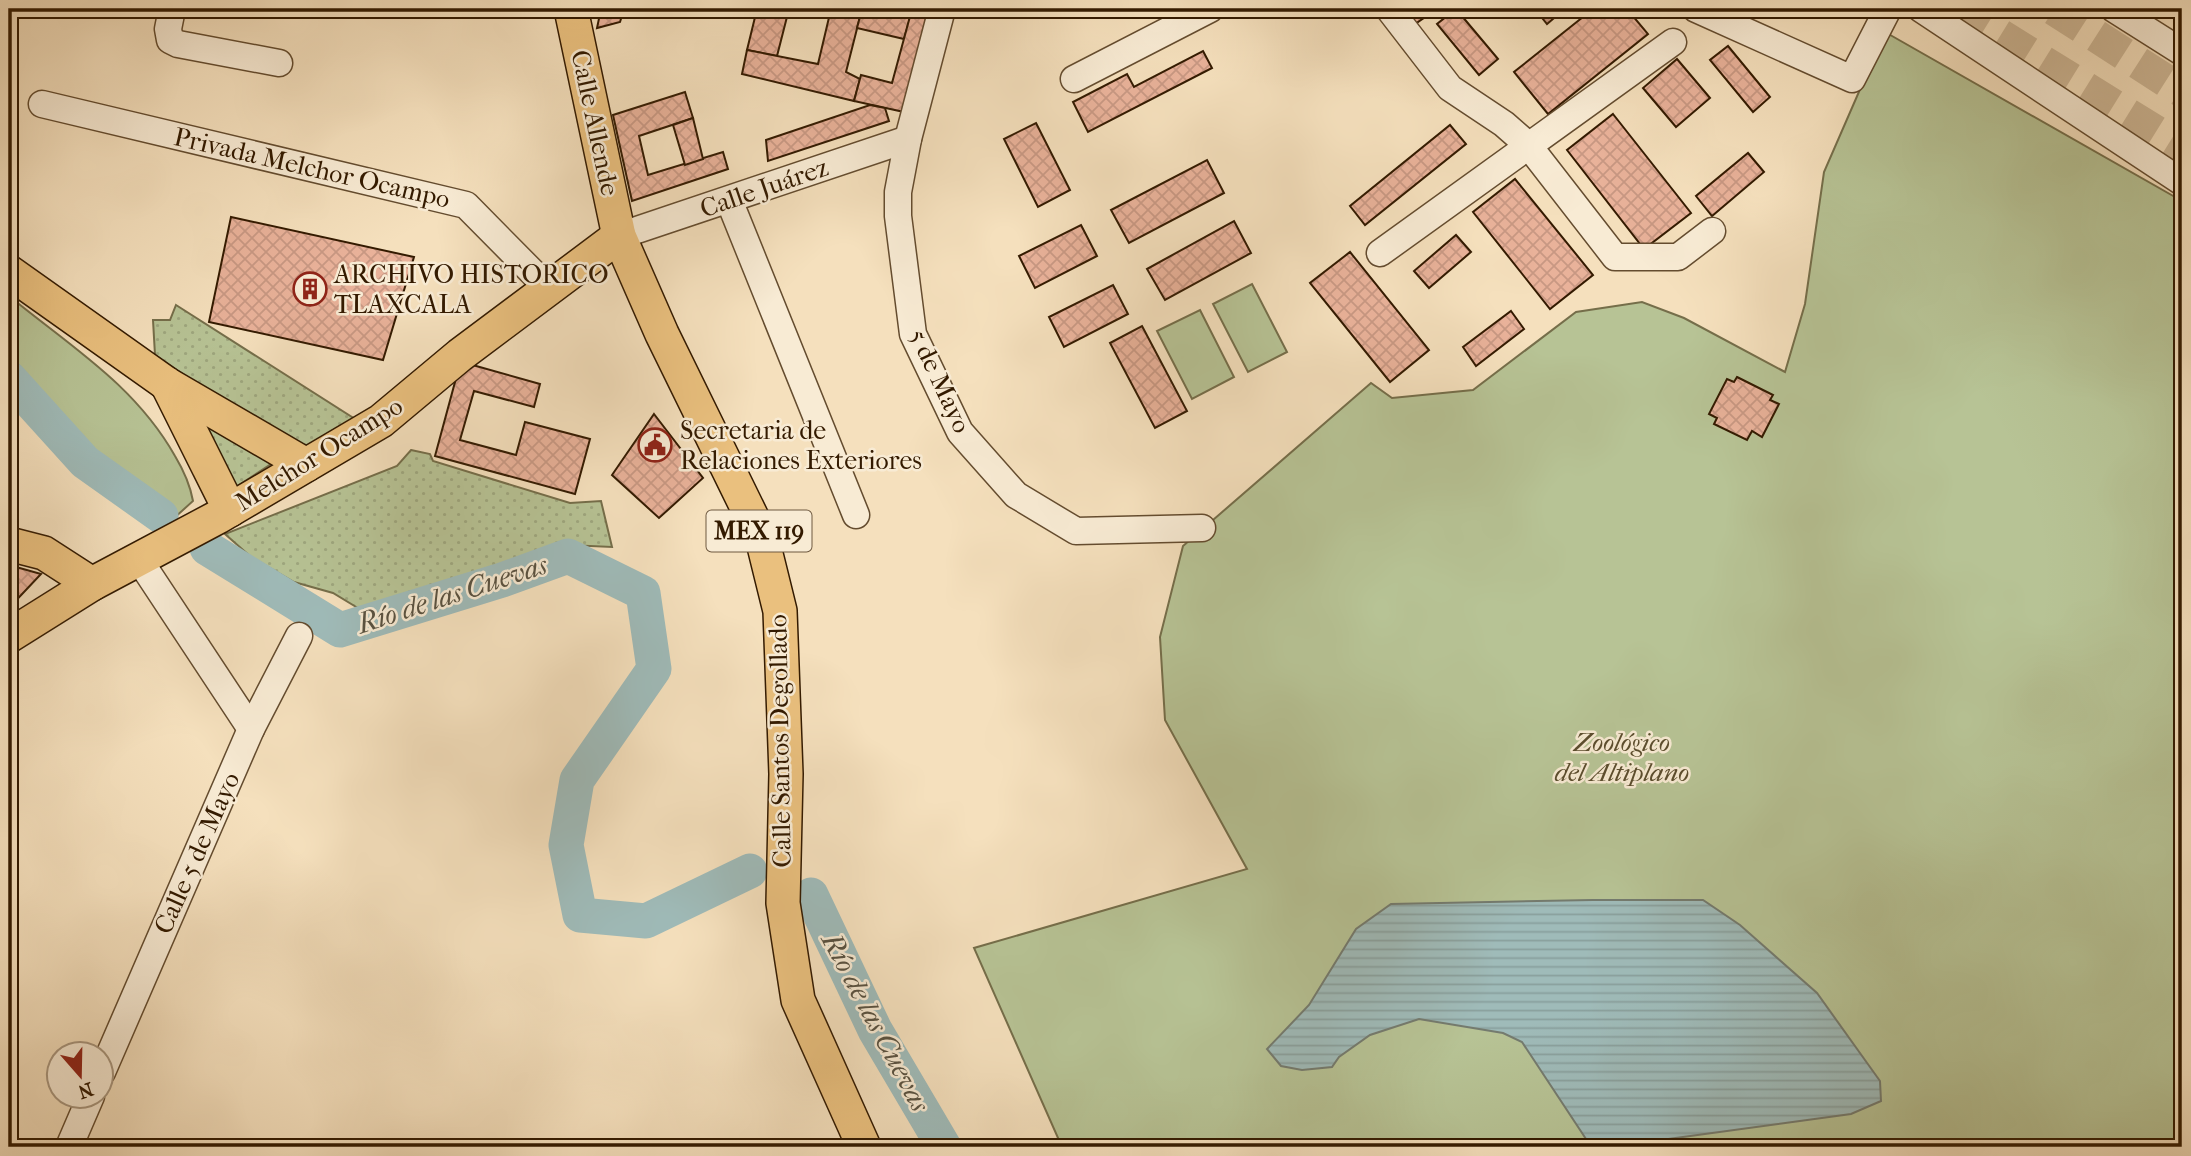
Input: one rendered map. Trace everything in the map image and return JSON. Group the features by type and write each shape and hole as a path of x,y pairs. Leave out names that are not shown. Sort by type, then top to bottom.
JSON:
{"main road":[{"name":"Calle Allende","path":"570,9 619,236"},
{"name":"Melchor Ocampo","path":"9,636 92,584 224,514 381,421 460,355 619,236"},
{"name":"Calle Santos Degollado","path":"619,236 662,334 762,538 780,611 786,774 783,902 798,1000 864,1147"},
{"path":"9,272 167,384 306,465"},
{"path":"167,384 224,514"},
{"path":"9,544 44,553 92,584"}],"street":[{"path":"172,9 168,29 170,40 178,44 279,62"},
{"path":"908,139 942,9"},
{"path":"1074,79 1210,9"},
{"path":"1389,9 1450,88 1504,124 1528,145 1615,257 1678,257 1712,231"},
{"path":"1696,9 1852,79 1888,9"},
{"path":"1921,9 2182,182"},
{"path":"2114,9 2182,52"},
{"path":"1380,253 1673,42"},
{"name":"Privada Melchor Ocampo","path":"43,104 466,205 549,289"},
{"name":"Calle Juárez","path":"619,236 908,139"},
{"name":"5 de Mayo","path":"908,139 898,192 898,216 913,334 960,432 1016,495 1076,530 1202,528"},
{"path":"729,200 856,515"},
{"path":"138,558 251,729"},
{"name":"Calle 5 de Mayo","path":"116,1040 251,729 299,636"},
{"path":"69,1147 85,1110"}],"green space":[{"name":"Zoológico del Altiplano","path":"1885,32 2182,201 2182,1147 1062,1147 974,948 1247,869 1165,720 1160,637 1183,546 1371,383 1392,398 1473,390 1576,312 1642,302 1684,318 1785,372 1805,304 1824,172"},
{"path":"1252,284 1287,352 1248,372 1213,304"},
{"path":"9,296 100,368 141,408 159,431 184,472 193,501 173,519 134,490 96,455 9,354"},
{"path":"176,305 355,419 302,452 239,412 155,355 153,320 170,320"},
{"path":"1200,310 1234,377 1192,399 1157,331"},
{"path":"195,408 274,462 236,487"},
{"path":"411,450 430,454 433,461 570,503 601,501 612,547 568,545 457,589 444,587 371,616 333,593 294,582 251,557 225,534 397,466"}],"water":[{"path":"1703,900 1740,925 1817,993 1880,1081 1881,1101 1851,1114 1639,1143 1588,1142 1522,1042 1503,1033 1419,1019 1370,1035 1339,1057 1332,1067 1302,1070 1281,1066 1267,1049 1309,1005 1356,929 1391,904"}],"building":[{"path":"601,9 624,9 620,22 597,28"},
{"path":"757,9 789,9 777,56 747,50"},
{"path":"831,9 862,9 846,72 860,79 854,101 742,74 747,50 818,64"},
{"path":"862,9 912,11 904,39 857,28"},
{"path":"912,9 931,9 904,112 854,101 861,75 892,83"},
{"path":"1400,9 1437,9 1412,26"},
{"path":"1456,9 1498,59 1479,75 1437,24"},
{"path":"1535,9 1559,9 1561,12 1547,24"},
{"path":"1593,9 1627,9 1648,34 1548,114 1514,72"},
{"path":"1728,46 1770,97 1753,112 1710,60"},
{"path":"1203,51 1212,68 1088,132 1073,102 1127,74 1134,87"},
{"path":"1677,59 1710,98 1676,127 1643,88"},
{"path":"685,92 693,118 639,136 648,175 723,152 728,169 632,201 613,115"},
{"path":"870,105 885,108 889,121 768,161 766,140"},
{"path":"1613,114 1691,213 1644,249 1567,150"},
{"path":"693,118 703,159 685,165 673,125"},
{"path":"1036,123 1070,190 1038,207 1004,139"},
{"path":"1450,125 1466,144 1365,225 1350,206"},
{"path":"1748,153 1764,172 1712,216 1696,196"},
{"path":"1207,160 1224,193 1129,243 1111,210"},
{"path":"1515,179 1593,275 1550,309 1473,212"},
{"name":"ARCHIVO HISTORICO TLAXCALA","path":"231,217 414,257 383,360 209,322"},
{"path":"1234,221 1251,253 1165,300 1147,269"},
{"path":"1081,225 1097,256 1035,288 1019,256"},
{"path":"1456,235 1471,252 1429,288 1414,271"},
{"path":"1350,252 1429,350 1390,382 1310,283"},
{"path":"1113,285 1128,314 1064,347 1049,317"},
{"path":"1511,311 1524,329 1476,366 1463,347"},
{"path":"1142,326 1187,411 1155,428 1110,343"},
{"path":"469,364 540,384 534,407 474,391 460,440 516,455 525,422 590,439 575,494 435,456 458,371"},
{"path":"1737,377 1773,395 1770,400 1779,404 1762,437 1752,431 1747,440 1714,424 1717,418 1709,414 1727,379 1734,382"},
{"name":"Secretaria de Relaciones Exteriores","path":"654,414 703,478 659,518 612,475"},
{"path":"9,565 41,574 9,608"}],"waterway":[{"name":"Río de las Cuevas","path":"9,378 85,462 161,516"},
{"name":"Río de las Cuevas","path":"207,548 340,630 502,580 568,556 643,593 654,669 577,780 566,845 580,915 646,921 750,871"},
{"name":"Río de las Cuevas","path":"811,895 875,1030 944,1147"}],"tunnel":[{"path":"1958,9 2182,148"},
{"path":"2054,9 2182,91"}],"place":[{"name":"ARCHIVO HISTORICO TLAXCALA","path":"310,289"},
{"name":"Secretaria de Relaciones Exteriores","path":"655,445"}]}
